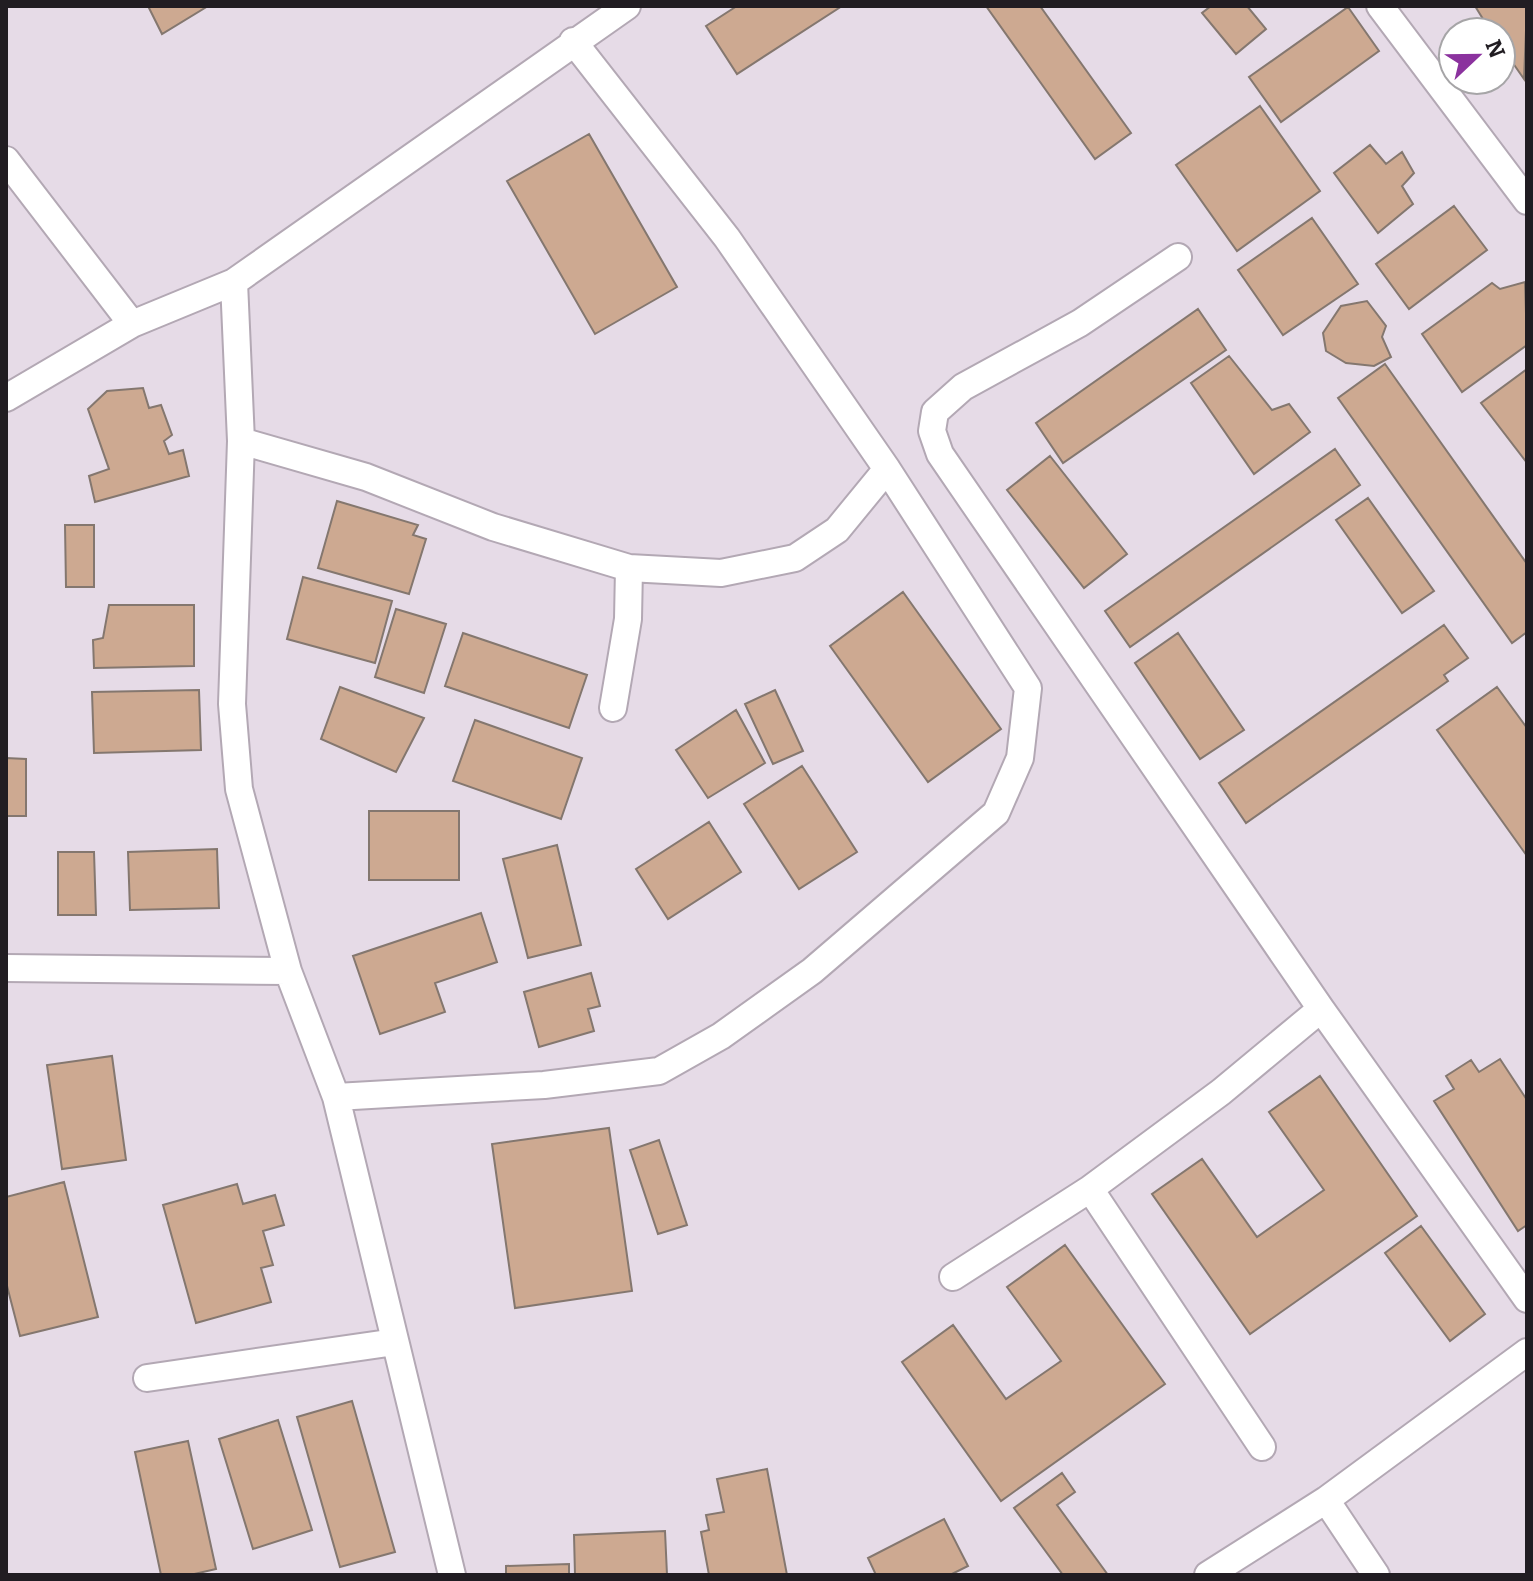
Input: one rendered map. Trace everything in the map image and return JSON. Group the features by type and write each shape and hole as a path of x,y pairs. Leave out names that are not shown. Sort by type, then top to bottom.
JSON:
{"street":[{"path":"6,398 132,324 234,282 627,6"},
{"path":"1380,6 1527,201"},
{"path":"336,1097 544,1085 659,1071 721,1036 812,971 996,813 1020,758 1028,688 887,469 727,238 573,41"},
{"path":"6,160 132,324"},
{"path":"1178,257 1080,323 963,387 935,412 932,431 940,454 1321,1009 1527,1299"},
{"path":"234,282 241,441 232,704 239,789 288,971 336,1097 452,1575"},
{"path":"241,441 366,477 493,527 629,568 721,573 795,558 837,530 887,469"},
{"path":"613,708 628,619 629,568"},
{"path":"6,968 288,971"},
{"path":"953,1277 1090,1189 1221,1092 1321,1009"},
{"path":"1090,1189 1262,1447"},
{"path":"147,1378 395,1342"},
{"path":"1208,1575 1326,1500 1527,1352"},
{"path":"1326,1500 1376,1575"}],"building":[{"path":"148,6 208,6 162,34"},
{"path":"737,6 842,6 737,74 706,26"},
{"path":"986,6 1040,6 1131,133 1095,159"},
{"path":"1211,6 1247,6 1266,29 1236,54 1202,13"},
{"path":"1475,6 1527,6 1524,79 1517,69 1517,16 1481,16"},
{"path":"1348,7 1379,51 1281,122 1249,77"},
{"path":"1260,106 1320,191 1237,251 1176,165"},
{"path":"589,134 677,287 595,334 507,181"},
{"path":"1370,145 1386,164 1402,152 1414,173 1402,186 1413,204 1378,233 1334,173"},
{"path":"1454,206 1487,250 1409,309 1376,264"},
{"path":"1312,218 1358,284 1283,335 1238,270"},
{"path":"1525,282 1527,345 1462,392 1422,334 1492,283 1500,289"},
{"path":"1367,301 1386,326 1382,337 1391,357 1374,366 1346,363 1326,351 1323,333 1341,306"},
{"path":"1198,309 1226,350 1063,463 1036,423"},
{"path":"1229,356 1272,410 1289,404 1310,432 1254,474 1191,383"},
{"path":"1385,364 1527,564 1527,632 1512,643 1338,398"},
{"path":"1527,369 1527,463 1481,403"},
{"path":"143,388 149,408 161,405 172,435 164,441 169,454 183,450 189,476 95,502 89,476 109,469 88,409 107,391"},
{"path":"1335,449 1360,485 1130,647 1105,611"},
{"path":"1050,456 1127,554 1084,588 1007,490"},
{"path":"1368,498 1434,591 1402,613 1336,520"},
{"path":"337,501 418,525 413,535 426,539 409,594 318,568"},
{"path":"65,525 94,525 94,587 66,587"},
{"path":"303,577 392,601 375,663 287,639"},
{"path":"903,592 1001,729 928,782 830,646"},
{"path":"109,605 194,605 194,666 94,668 93,640 103,638"},
{"path":"396,609 446,624 424,693 375,677"},
{"path":"1444,625 1468,658 1444,675 1448,681 1246,823 1219,783"},
{"path":"463,633 587,675 569,728 445,686"},
{"path":"1178,633 1244,730 1200,759 1135,663"},
{"path":"340,687 424,718 396,772 321,739"},
{"path":"1497,687 1527,728 1527,856 1437,730"},
{"path":"199,690 201,750 94,753 92,692"},
{"path":"775,690 803,751 773,764 745,704"},
{"path":"736,710 765,763 708,798 676,750"},
{"path":"475,720 582,758 561,819 453,781"},
{"path":"6,758 26,759 26,816 6,816"},
{"path":"802,766 857,852 799,889 744,804"},
{"path":"369,811 459,811 459,880 369,880"},
{"path":"709,822 741,872 668,919 636,869"},
{"path":"557,845 581,945 528,958 503,859"},
{"path":"217,849 219,908 130,910 128,852"},
{"path":"58,852 94,852 96,915 58,915"},
{"path":"481,913 497,962 435,983 445,1012 380,1034 353,956"},
{"path":"591,973 600,1006 588,1009 594,1031 539,1047 524,992"},
{"path":"112,1056 126,1160 62,1169 47,1065"},
{"path":"1500,1059 1527,1100 1527,1225 1518,1231 1434,1101 1454,1089 1446,1076 1471,1060 1479,1072"},
{"path":"1320,1076 1417,1216 1250,1334 1152,1194 1202,1159 1257,1237 1324,1190 1269,1112"},
{"path":"609,1128 632,1291 515,1308 492,1144"},
{"path":"659,1140 687,1225 658,1234 630,1150"},
{"path":"64,1182 98,1317 20,1336 6,1282 6,1197"},
{"path":"237,1184 243,1204 275,1195 284,1225 263,1231 273,1265 261,1268 271,1302 196,1323 163,1205"},
{"path":"1421,1226 1485,1314 1450,1341 1385,1253"},
{"path":"1065,1245 1165,1384 1001,1501 902,1362 953,1325 1006,1399 1061,1361 1007,1287"},
{"path":"352,1401 395,1552 340,1567 297,1417"},
{"path":"278,1420 312,1530 253,1549 219,1439"},
{"path":"188,1441 216,1569 190,1575 161,1575 135,1452"},
{"path":"767,1469 787,1575 709,1575 701,1532 709,1530 706,1515 724,1512 717,1479"},
{"path":"1062,1473 1075,1492 1057,1505 1108,1575 1063,1575 1014,1508"},
{"path":"944,1519 968,1566 950,1575 876,1575 868,1558"},
{"path":"665,1531 667,1575 575,1575 574,1535"},
{"path":"569,1564 569,1575 506,1575 506,1566"}]}
